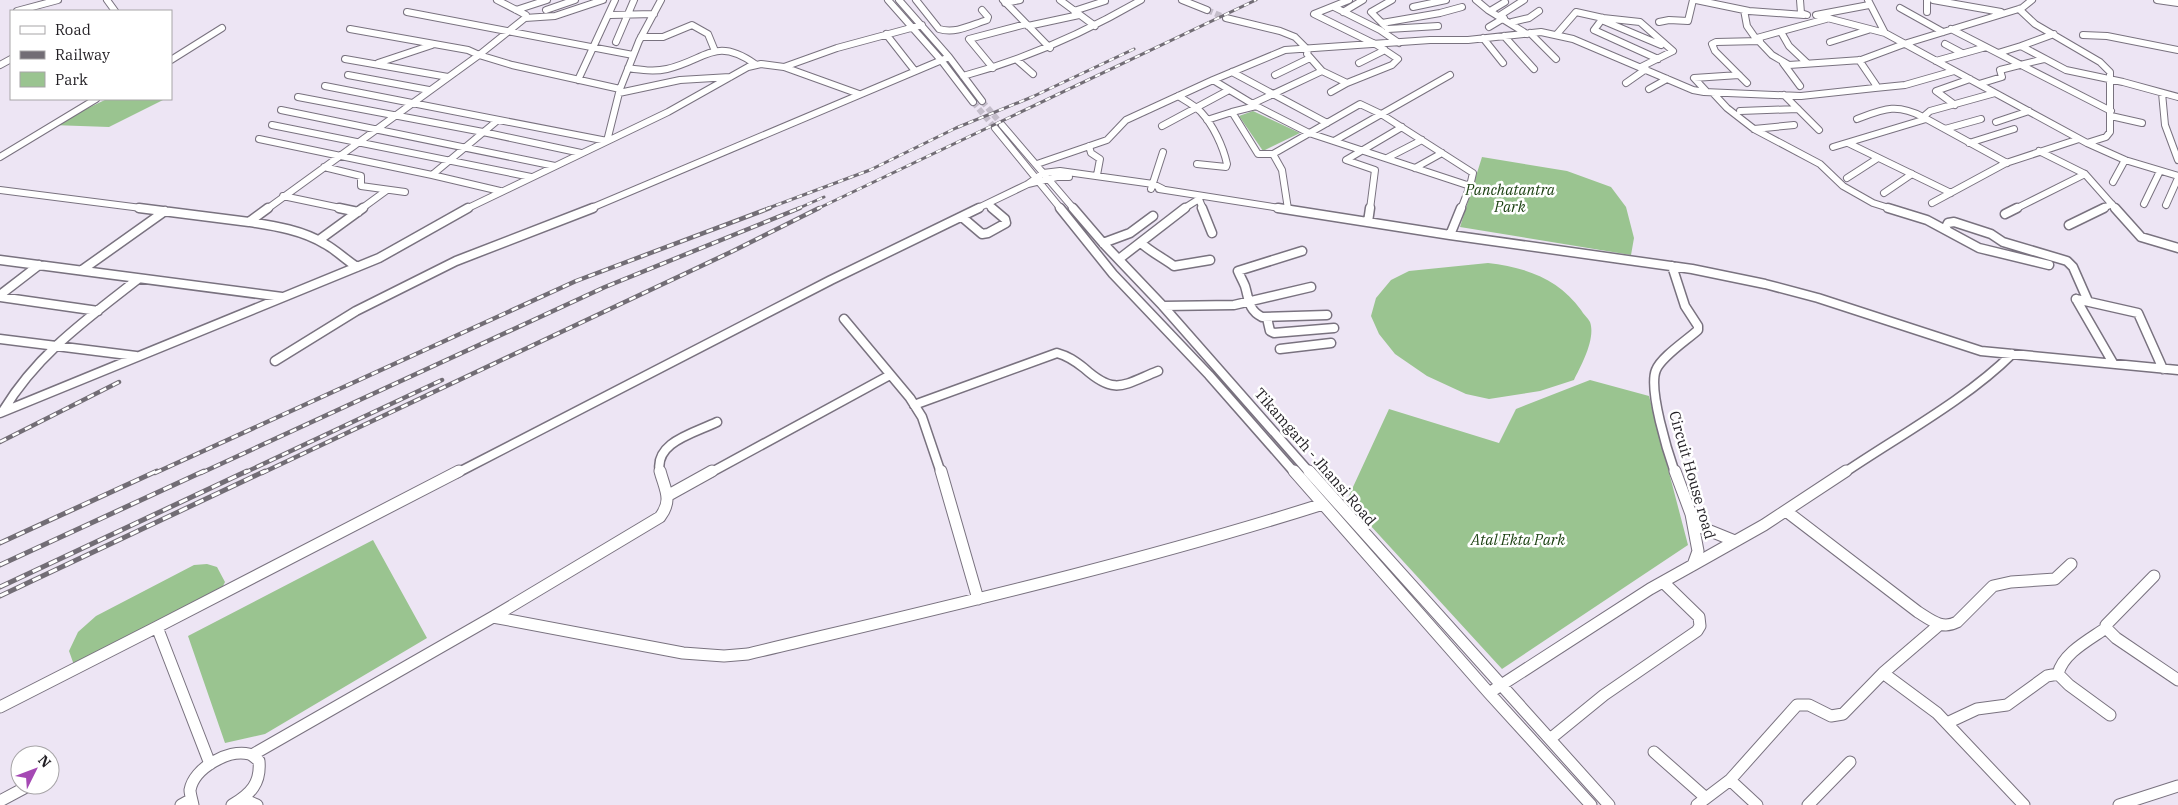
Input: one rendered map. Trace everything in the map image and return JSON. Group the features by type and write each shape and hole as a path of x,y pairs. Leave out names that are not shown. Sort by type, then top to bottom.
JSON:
{"street":[{"path":"20,10 58,0"},
{"path":"497,0 526,15 525,18"},
{"path":"516,10 547,0"},
{"path":"546,10 575,0"},
{"path":"249,222 479,55 525,18 546,19 604,0"},
{"path":"578,80 616,0"},
{"path":"616,42 634,0"},
{"path":"607,141 619,91 641,37 661,0"},
{"path":"888,0 941,60 973,102"},
{"path":"899,0 949,57 982,101"},
{"path":"916,0 939,29 944,31 954,30 987,20 988,17 982,10"},
{"path":"1004,1 1020,0"},
{"path":"1060,0 1094,26"},
{"path":"963,76 993,68 1050,48 1141,0"},
{"path":"1182,0 1207,10"},
{"path":"1192,4 1198,0"},
{"path":"1331,92 1366,74 1392,65 1398,59 1377,45 1314,14 1349,0"},
{"path":"1342,12 1363,0"},
{"path":"1391,37 1388,29 1371,11 1392,0"},
{"path":"1413,7 1446,0"},
{"path":"1476,0 1490,11 1512,22 1556,59"},
{"path":"1489,27 1524,0"},
{"path":"1659,22 1667,20 1688,21 1695,0 1744,10 1804,15 1816,15 1868,2 1885,33"},
{"path":"1800,0 1801,11 1804,15"},
{"path":"1927,0 1927,12"},
{"path":"1933,0 1952,1 2004,12"},
{"path":"1971,6 1978,0"},
{"path":"1783,63 1807,64 1859,60 2027,6 2032,0"},
{"path":"2157,0 2178,3"},
{"path":"1004,1 1050,48"},
{"path":"993,68 969,39 1077,13 1105,1"},
{"path":"1490,11 1505,2"},
{"path":"1334,7 1399,43"},
{"path":"1382,23 1435,14 1462,7"},
{"path":"1900,8 1943,32"},
{"path":"2019,8 2036,24 2104,66 2110,72 2111,113 2109,135 2086,143"},
{"path":"1744,10 1747,26 1783,63 1800,86"},
{"path":"1512,22 1529,18 1539,11"},
{"path":"407,12 633,55"},
{"path":"1558,34 1576,12 1602,19 1665,46"},
{"path":"610,15 654,14"},
{"path":"1816,15 1885,33 2086,143 2125,160 2178,177 2166,205"},
{"path":"1226,18 1280,31 1296,38 1308,50 1307,54 1322,71 1347,83"},
{"path":"1602,19 1640,22 1673,52 1644,68 1626,83"},
{"path":"1602,19 1594,30 1658,59"},
{"path":"1747,83 1716,51 1712,44 1716,42 1758,39 1827,19"},
{"path":"641,37 663,36 692,25 708,34 715,51"},
{"path":"784,67 837,48 922,25"},
{"path":"1388,29 1438,26"},
{"path":"172,59 222,28"},
{"path":"350,29 468,50 479,55 619,91 680,80 730,77"},
{"path":"1952,29 2111,113 2142,123"},
{"path":"1830,42 1870,30"},
{"path":"1781,32 1788,46 1807,64"},
{"path":"886,34 915,71"},
{"path":"1037,164 1109,139 1126,120 1213,80 1285,50 1308,50 1528,34 1558,34 1644,68 1693,90 1710,93 1801,96 1875,88 1893,88 1922,82 1954,71"},
{"path":"1998,53 2054,34"},
{"path":"2083,35 2126,39 2178,50"},
{"path":"1504,36 1534,69"},
{"path":"1285,50 1296,38"},
{"path":"1483,38 1503,63"},
{"path":"375,64 434,44"},
{"path":"1945,44 1962,54"},
{"path":"2021,46 2044,59 2074,72 2111,79 2178,97"},
{"path":"1936,61 1986,47"},
{"path":"628,68 660,70 724,49 733,50 755,64"},
{"path":"1359,63 1385,50"},
{"path":"275,361 356,310 456,261 600,205 949,57"},
{"path":"1275,75 1310,58"},
{"path":"345,59 448,77"},
{"path":"1979,84 2002,77 1999,72 2000,70 2044,59"},
{"path":"1017,60 1033,74"},
{"path":"1859,60 1876,85 1875,88"},
{"path":"2,412 284,298 395,250 500,191 556,166 689,101 755,64 774,64 860,94"},
{"path":"1207,120 1254,105 1322,71"},
{"path":"1232,72 1271,95 1327,123"},
{"path":"720,86 738,74"},
{"path":"1739,74 1694,78 1754,130 1820,164 1843,186 1864,199 1883,208 1927,220 1979,248 2049,265"},
{"path":"348,75 430,90"},
{"path":"1334,141 1450,75"},
{"path":"1649,90 1667,79"},
{"path":"1213,80 1254,105 1309,133 1470,186"},
{"path":"1955,104 1936,91 1944,86 1970,80"},
{"path":"325,86 607,141"},
{"path":"1162,126 1229,90"},
{"path":"1925,118 1926,113 1995,93"},
{"path":"2162,93 2165,125 2178,160"},
{"path":"1784,95 1819,130"},
{"path":"1178,96 1196,107 1207,120 1226,158 1227,166 1197,164"},
{"path":"298,97 483,132 581,153"},
{"path":"0,157 94,100"},
{"path":"1232,112 1256,152 1261,156 1273,154 1360,104 1381,114 1473,174 1450,235"},
{"path":"1858,119 1897,106 1908,109 2007,163"},
{"path":"1740,111 1798,108"},
{"path":"281,110 466,146 556,166"},
{"path":"1996,122 2029,111"},
{"path":"1833,147 1925,118"},
{"path":"1945,130 1981,119"},
{"path":"432,175 498,120"},
{"path":"272,125 532,177"},
{"path":"1754,130 1794,125"},
{"name":"Tikamgarh - Jhansi Road","path":"1591,805 1209,375 1113,274 1039,179 999,127 1037,164 1039,179 1163,306 1609,805"},
{"path":"1368,222 1376,170 1346,160 1402,127"},
{"path":"1969,143 2014,129"},
{"path":"259,139 341,155 500,191"},
{"path":"1932,203 2007,163 2078,139"},
{"path":"1387,158 1422,140"},
{"path":"1848,143 1951,193"},
{"path":"1089,146 1091,153 1100,159 1097,176"},
{"path":"2039,151 2085,174 2141,237 2178,248"},
{"path":"1152,187 1163,152"},
{"path":"1415,168 1442,153"},
{"path":"1273,154 1282,170 1288,209"},
{"path":"1846,178 1878,158"},
{"path":"2114,182 2125,160"},
{"path":"324,167 357,174 360,176 361,186 404,192"},
{"path":"0,707 831,280 1039,179 1060,171 1152,187"},
{"path":"2144,204 2160,171"},
{"path":"1884,193 1912,174"},
{"path":"2005,214 2085,174"},
{"path":"1039,179 1070,178 1162,188 1200,197 1672,266 1818,298 1970,348 2012,354 2178,370"},
{"path":"0,190 278,227 319,240 357,267"},
{"path":"319,240 387,190"},
{"path":"283,196 358,212"},
{"path":"1200,197 1212,233"},
{"path":"1119,259 1200,197"},
{"path":"962,217 982,234 988,233 1006,223 1005,219 988,204"},
{"path":"2069,225 2112,204"},
{"path":"82,270 164,211"},
{"path":"1102,243 1130,233 1153,216"},
{"path":"1945,229 1948,223 1954,222 1991,234 2003,242 2067,261 2073,267 2088,301"},
{"path":"1141,242 1151,252 1174,266 1210,260"},
{"path":"1302,251 1238,271 1244,284 1248,303 1255,314 1267,318 1328,316"},
{"path":"0,260 284,298"},
{"path":"0,296 39,265"},
{"name":"Circuit House road","path":"1672,266 1681,298 1698,326 1698,330 1656,370 1653,386 1670,458 1693,524 1698,551 1693,565"},
{"path":"2,412 20,384 56,347 138,278"},
{"path":"1163,306 1224,306 1248,303 1311,287"},
{"path":"0,296 98,311"},
{"path":"2113,363 2076,300 2138,313 2163,369"},
{"path":"1267,318 1271,332 1334,328"},
{"path":"844,319 914,404 922,417 936,455 978,599"},
{"path":"1306,331 1311,345"},
{"path":"0,339 138,357"},
{"path":"1280,348 1331,343"},
{"path":"914,404 1056,353 1068,356 1103,383 1112,386 1158,371"},
{"path":"1490,693 1662,582 1786,511 1954,400 2000,366 2012,354"},
{"path":"667,496 890,375"},
{"path":"252,755 493,617 660,517 666,508 667,496 660,468 660,456 664,450 717,422"},
{"path":"1279,456 1291,450"},
{"path":"493,617 684,653 724,656 748,654 978,599 1251,527 1323,504"},
{"path":"1786,511 1939,625 1946,627 1957,622 1993,586 2011,582 2055,579 2071,564"},
{"path":"1693,524 1735,541"},
{"path":"2058,674 2058,670 2067,657 2106,628 2106,625 2154,576"},
{"path":"1550,739 1604,695 1696,631 1700,626 1699,617 1662,582"},
{"path":"1654,752 1701,802 1730,780 1797,705 1809,705 1830,716 1837,717 1843,714 1883,673 1939,625"},
{"path":"157,627 210,764"},
{"path":"2106,628 2116,638 2178,680"},
{"path":"1883,673 1924,702 2024,805"},
{"path":"2058,674 2069,685 2110,715"},
{"path":"1947,724 1977,708 2008,704 2047,676 2058,674"},
{"path":"188,803 194,782 210,764 233,753 244,752 259,760 261,768 259,778 252,789 236,803"},
{"path":"1808,805 1850,762"},
{"path":"1730,780 1757,805"},
{"path":"2119,805 2178,786"},
{"path":"0,801 11,795"},
{"path":"236,803 256,805"}],"green space":[{"path":"105,100 163,100 109,127 52,125"},
{"path":"1253,111 1300,133 1263,151 1239,116"},
{"name":"Panchatantra Park","path":"1482,157 1567,171 1611,187 1626,207 1634,238 1631,255 1460,227"},
{"path":"1488,263 1528,271 1540,276 1562,290 1588,319 1591,336 1584,360 1574,380 1540,391 1489,399 1466,394 1427,376 1395,354 1379,334 1371,316 1376,298 1391,280 1409,271"},
{"name":"Atal Ekta Park","path":"1590,380 1649,396 1688,545 1502,669 1347,500 1389,409 1499,443 1516,409"},
{"path":"373,540 427,638 265,734 225,743 188,636"},
{"path":"207,564 217,567 225,582 221,590 74,665 69,651 78,632 96,616 194,565"}],"tunnel":[{"path":"1207,10 1226,18"},
{"path":"982,101 1002,125"},
{"path":"973,102 995,128"}],"railway":[{"path":"817,209 1256,0"},
{"path":"766,209 870,170 956,128 1032,97 1134,49"},
{"path":"797,209 824,197"},
{"path":"155,473 576,281 770,208"},
{"path":"201,473 605,287 800,208"},
{"path":"262,473 733,251 817,209"},
{"path":"244,473 442,380"},
{"path":"0,442 119,382"},
{"path":"0,543 157,471"},
{"path":"0,565 204,471"},
{"path":"0,587 247,471"},
{"path":"0,596 265,471"}]}
